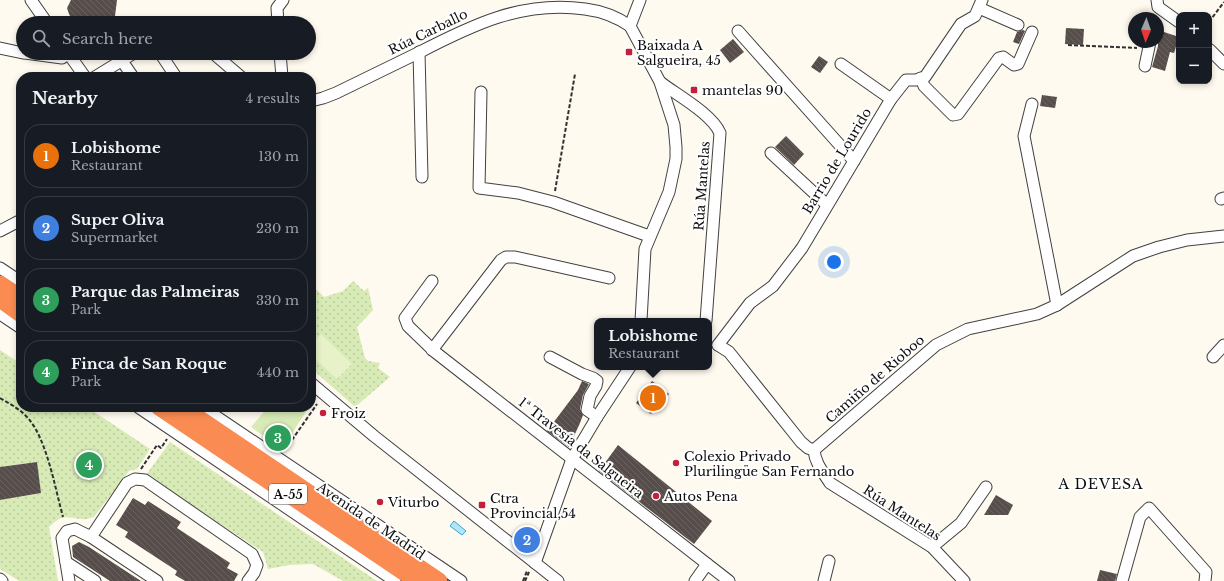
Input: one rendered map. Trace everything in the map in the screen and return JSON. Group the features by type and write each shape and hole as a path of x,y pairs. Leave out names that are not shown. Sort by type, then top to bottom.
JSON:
{"highway":[{"path":"0,284 16,295"},
{"path":"0,299 16,310"},
{"name":"Avenida de Madrid","path":"166,412 416,581"},
{"name":"Avenida de Madrid","path":"189,412 439,581"}],"street":[{"path":"30,0 42,16"},
{"path":"278,16 277,8 283,0"},
{"path":"640,0 630,26 660,82 674,125 676,159 670,192 645,249 641,318"},
{"path":"1158,3 1176,19"},
{"path":"1018,25 980,4 975,16 961,24 925,77 921,78 924,86 953,115 958,114 999,58 1003,57 1014,65 1018,64 1032,32"},
{"name":"Rúa Carballo","path":"316,100 336,93 481,22 538,7 554,5 571,6 592,10 614,17 630,26"},
{"path":"738,31 854,161"},
{"path":"0,48 16,51"},
{"path":"1145,66 1148,48"},
{"path":"419,52 422,177"},
{"path":"1212,52 1224,64"},
{"path":"73,60 81,72"},
{"path":"165,60 173,72"},
{"path":"221,60 235,72"},
{"path":"281,60 282,72"},
{"path":"103,72 122,61 130,72"},
{"path":"841,64 891,99"},
{"name":"Barrio de Lourido","path":"714,345 750,303 773,286 802,248 891,99 906,80 916,80 921,78"},
{"name":"Rúa Mantelas","path":"660,82 706,115 717,125 720,133 706,318"},
{"path":"482,92 479,188 518,193 553,202 650,236"},
{"path":"1032,104 1024,136 1057,305"},
{"path":"771,153 827,205"},
{"path":"0,231 16,223"},
{"name":"Camiño de Rioboo","path":"814,450 936,345 968,329 1037,314 1064,302 1133,256 1187,240 1224,236"},
{"path":"1212,237 1224,245"},
{"path":"434,351 501,260 506,257 515,257 609,278"},
{"path":"0,268 16,279"},
{"name":"1ª Travesía da Salgueira","path":"432,281 405,318 408,326 434,351 728,581"},
{"path":"0,314 16,325"},
{"path":"714,345 729,352 801,442 808,448 814,450"},
{"path":"1213,357 1224,345"},
{"path":"550,357 597,381 596,386 590,396 587,410 597,417"},
{"path":"530,569 572,459 597,417 628,370"},
{"path":"316,388 530,569 558,581"},
{"path":"145,412 395,581"},
{"name":"Avenida de Madrid","path":"209,412 461,581"},
{"name":"Rúa Mantelas","path":"814,450 819,466 830,483 932,547 964,581"},
{"path":"91,537 127,482 135,479 145,480 252,554 256,565 254,573 248,581"},
{"path":"932,547 961,523 986,488"},
{"path":"1122,581 1140,517 1149,508 1206,572 1205,581"},
{"path":"69,581 62,538 67,531 75,529 91,537 157,581"},
{"path":"824,581 829,561"},
{"path":"66,562 95,581"},
{"path":"695,581 707,564"}],"path":[{"path":"1212,18 1224,2"},
{"path":"1068,45 1128,45"},
{"path":"553,202 575,74"},
{"path":"0,398 16,408"},
{"path":"21,412 38,431 63,517"},
{"path":"283,453 311,412"},
{"path":"140,470 157,445 161,448 167,440 163,437"},
{"path":"524,581 530,569"}],"green space":[{"path":"353,281 364,291 368,288 373,310 357,327 365,358 368,361 380,363 378,368 390,377 355,407 316,372 316,290 324,297 343,291"},
{"path":"321,334 352,364 337,379 316,360 316,339"},
{"path":"0,350 16,361 16,412 94,412 150,449 137,469 129,471 94,517 84,519 64,517 49,527 58,581 19,581 0,569 0,500 41,493 36,462 0,467"},
{"path":"264,412 306,412 282,449 251,427"},
{"path":"170,442 377,581 343,581 313,564 289,565 268,569 263,552 146,475"}],"water":[{"path":"454,521 466,531 462,535 450,526"}],"building":[{"path":"71,0 117,0 115,16 70,16 67,8"},
{"path":"1066,28 1084,29 1083,45 1065,44"},
{"path":"1023,30 1025,31 1019,44 1013,42 1017,32"},
{"path":"1164,32 1176,36 1176,47 1174,53 1170,52 1165,71 1152,67 1157,48 1164,48"},
{"path":"733,39 744,52 730,63 720,50"},
{"path":"819,56 828,62 820,73 811,67"},
{"path":"1042,95 1057,97 1055,108 1040,106"},
{"path":"786,136 804,154 794,165 775,147"},
{"path":"582,381 589,384 583,395 580,409 583,415 569,447 547,431 578,390"},
{"path":"652,381 669,394 662,404 659,402 651,414 636,403"},
{"name":"Autos Pena","path":"618,445 712,521 694,544 599,471"},
{"path":"37,462 41,493 0,500 0,467"},
{"path":"996,495 1013,505 1008,515 984,515"},
{"path":"133,498 145,505 148,501 181,522 177,528 230,563 227,568 238,574 234,581 185,581 175,575 177,571 125,537 128,532 116,525"},
{"path":"79,542 141,581 110,581 73,557 72,546"},
{"path":"1100,570 1117,574 1115,581 1097,581"}],"place":[{"name":"Baixada A Salgueira, 45","path":"629,52"},
{"name":"mantelas 90","path":"694,90"},
{"name":"Lobishome","path":"653,398"},
{"name":"Froiz","path":"323,413"},
{"name":"Parque das Palmeiras","path":"278,438"},
{"name":"Colexio Privado Plurilingüe San Fernando","path":"676,463"},
{"name":"Finca de San Roque","path":"89,465"},
{"name":"Autos Pena","path":"656,496"},
{"name":"Viturbo","path":"380,502"},
{"name":"Ctra Provincial,54","path":"482,505"},
{"name":"Super Oliva","path":"527,540"}],"district":[{"name":"A DEVESA","path":"1101,484"}]}
